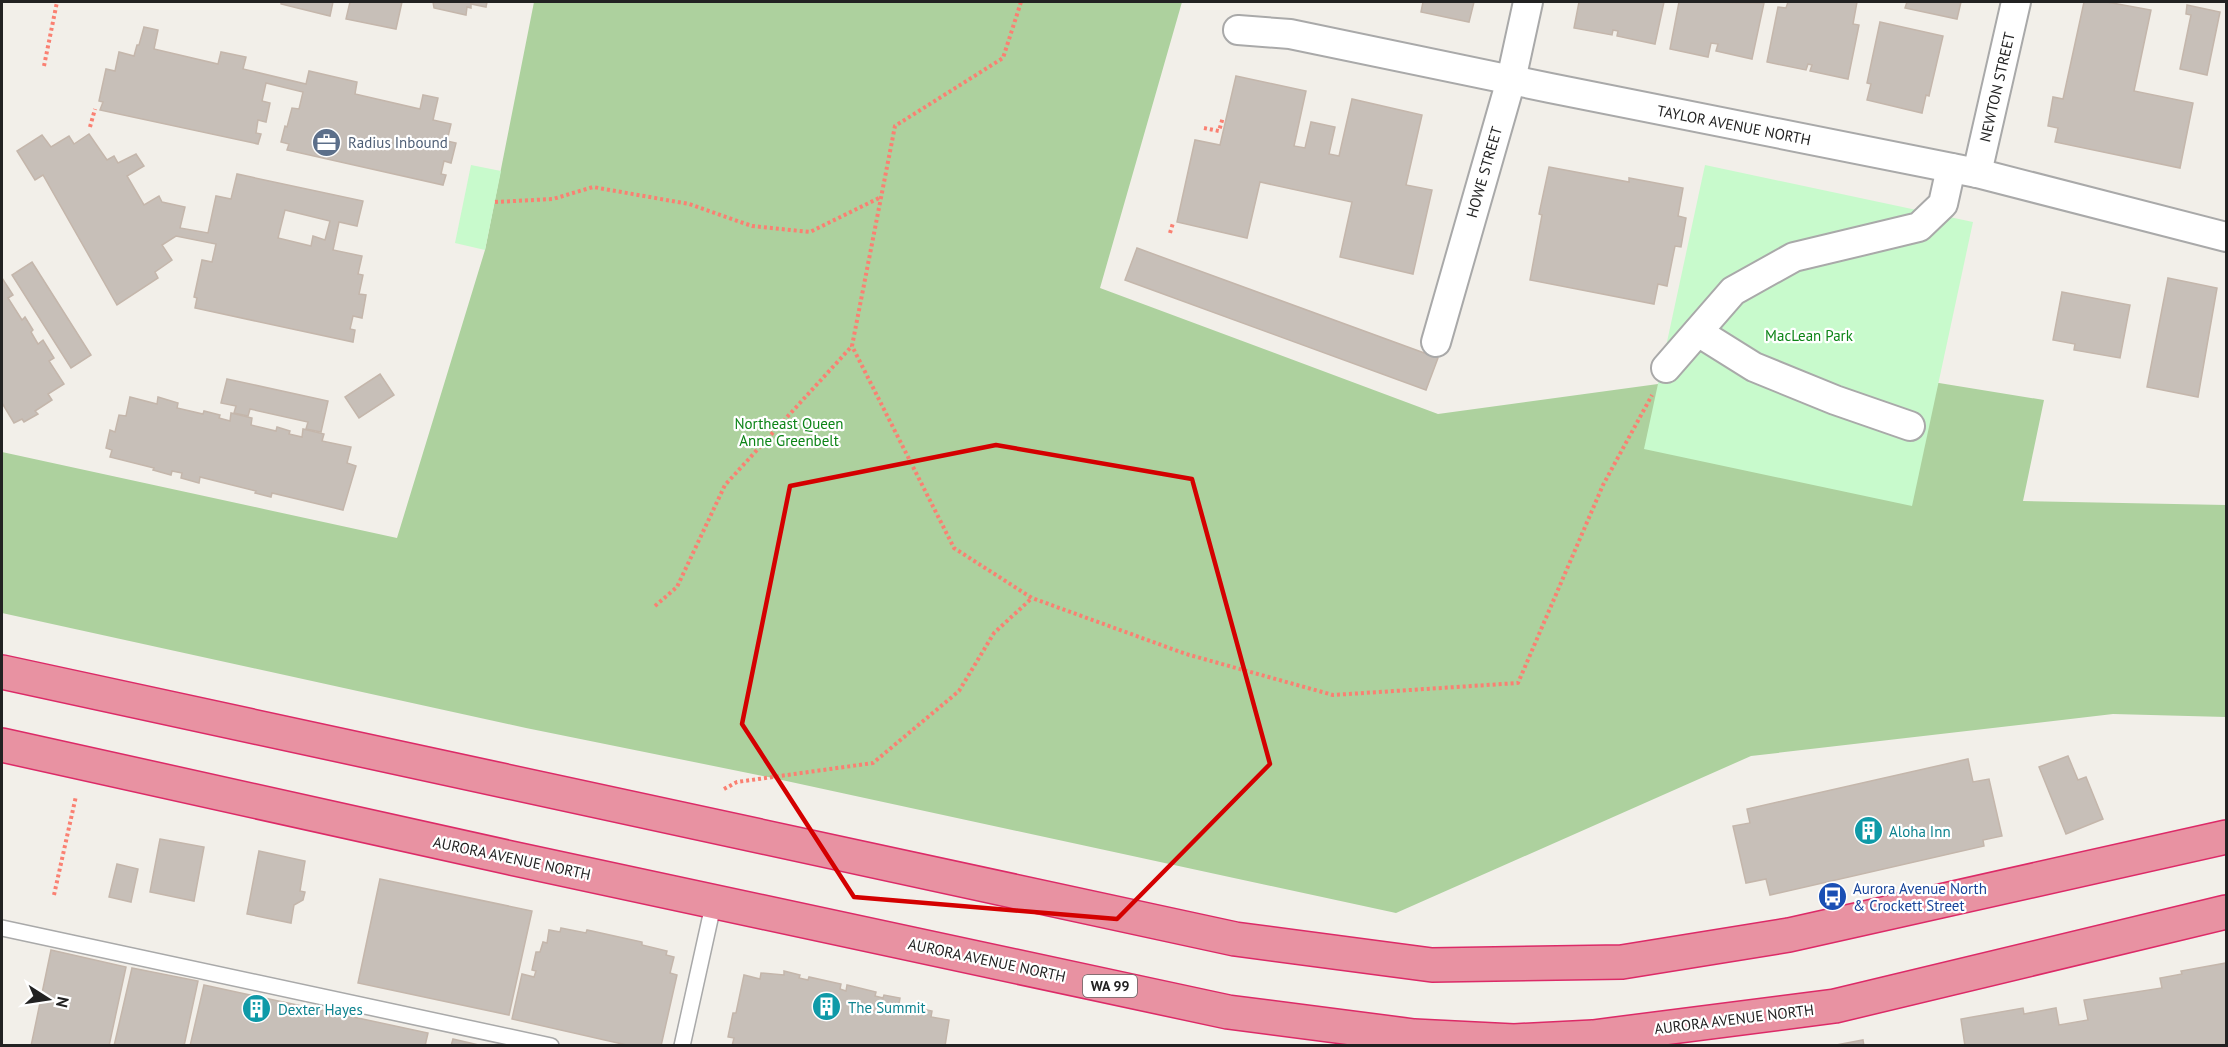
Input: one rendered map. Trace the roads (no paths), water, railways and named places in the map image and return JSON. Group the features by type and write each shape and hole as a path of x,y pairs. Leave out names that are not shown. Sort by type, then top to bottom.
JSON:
{"highway":[{"path":"2,672 1235,939 1432,965 1633,961 1789,935 2226,837"},
{"name":"AURORA AVENUE NORTH","path":"2,745 714,902 1228,1012 1414,1036 1514,1041 1593,1037 1835,1006 2226,912"}],"street":[{"name":"HOWE STREET","path":"1436,342 1511,80 1528,2"},
{"name":"NEWTON STREET","path":"1666,368 1733,291 1794,257 1919,227 1943,204 1964,170 2016,2"},
{"name":"TAYLOR AVENUE NORTH","path":"1238,30 1290,34 1964,170 2226,237"},
{"path":"1698,332 1754,367 1835,400 1911,426"}],"lane":[{"path":"682,1046 714,902"},
{"path":"2,928 551,1046"}],"place":[{"name":"Radius Inbound","path":"327,142"},
{"name":"Aloha Inn","path":"1868,831"},
{"name":"Aurora Avenue North & Crockett Street","path":"1832,897"},
{"name":"The Summit","path":"827,1007"},
{"name":"Dexter Hayes","path":"257,1009"}],"park label":[{"name":"MacLean Park","path":"1809,335"},
{"name":"Northeast Queen Anne Greenbelt","path":"789,432"}]}
